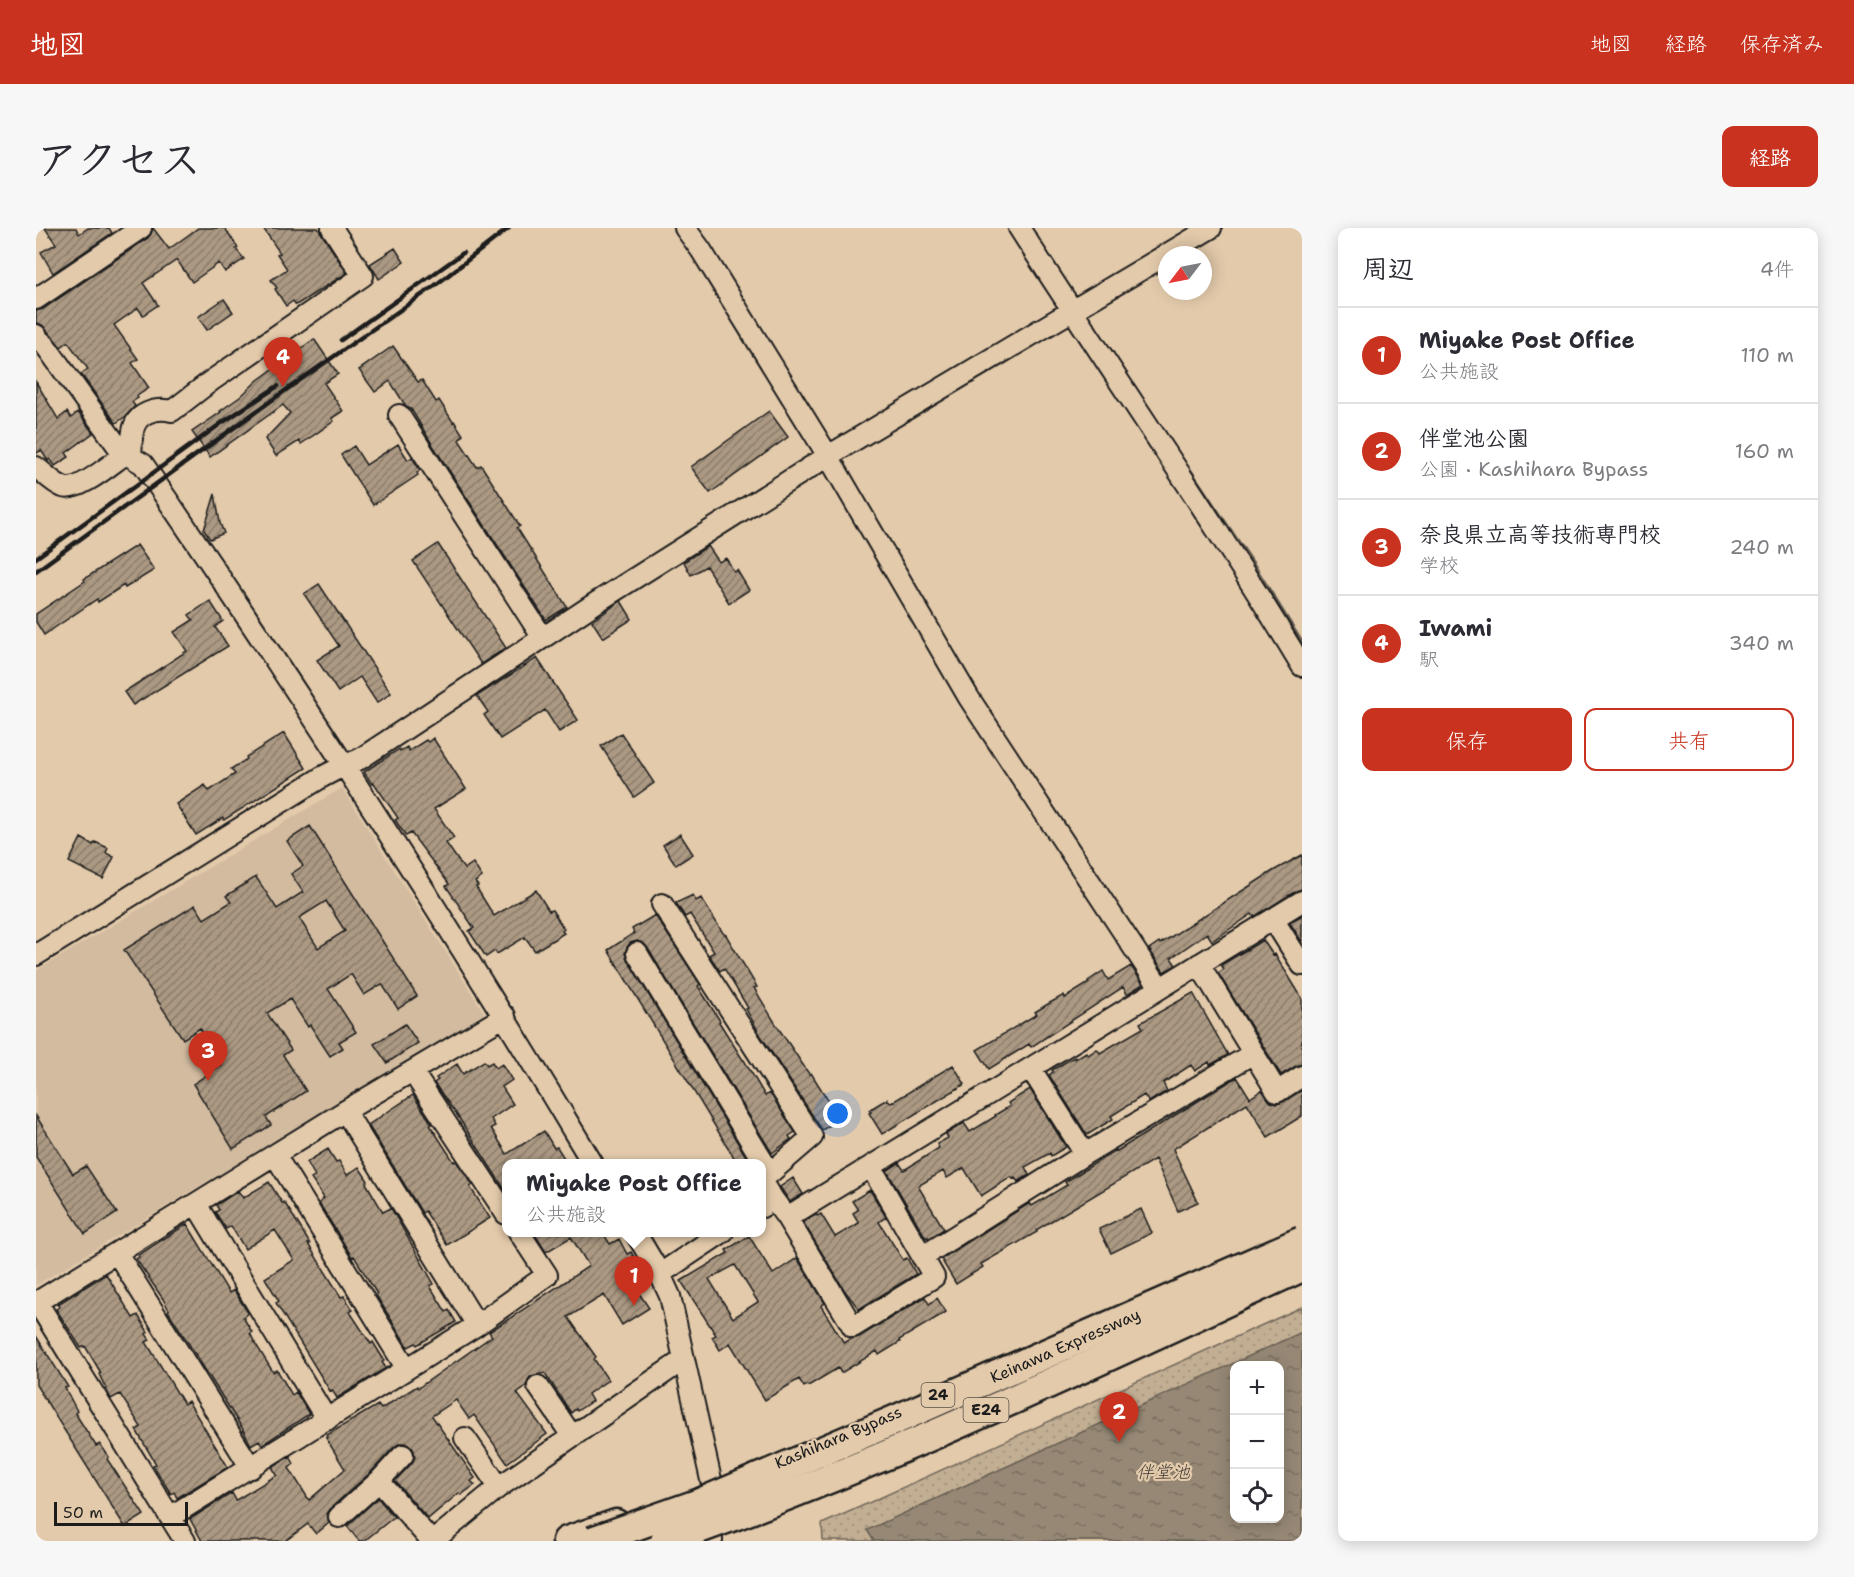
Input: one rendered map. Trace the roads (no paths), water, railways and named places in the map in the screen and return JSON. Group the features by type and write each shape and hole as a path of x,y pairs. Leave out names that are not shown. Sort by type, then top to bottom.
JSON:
{"highway":[{"name":"Kashihara Bypass","path":"567,1541 713,1489 905,1410 1302,1234"},
{"name":"Keinawa Expressway","path":"592,1541 700,1503 1302,1241"},
{"name":"Keinawa Expressway","path":"665,1541 709,1526 909,1445 1302,1267"},
{"name":"24","path":"682,1541 712,1536 909,1451 1302,1275"}],"street":[{"path":"128,456 132,430 144,415 157,409 172,411 211,381 363,276 332,228"},
{"path":"685,228 707,259 828,456 969,698 1160,988"},
{"path":"1020,228 1072,311 1252,583 1302,666"},
{"path":"36,955 322,777 360,759 543,638 828,456 1211,228"},
{"path":"36,299 132,230"},
{"path":"36,335 128,456 143,464 345,765 505,1016 590,1159"},
{"path":"399,415 543,638"},
{"path":"36,467 69,489 80,485 128,456"},
{"path":"787,1218 1302,901"},
{"path":"662,904 812,1137 766,1176"},
{"path":"1273,919 1302,964"},
{"path":"637,953 762,1159"},
{"path":"1199,964 1277,1092 1302,1076"},
{"path":"185,1541 37,1302 345,1111 505,1016"},
{"path":"922,1257 1085,1154 1252,1054"},
{"path":"1031,1069 1085,1154"},
{"path":"412,1071 502,1206"},
{"path":"345,1111 477,1325"},
{"path":"275,1155 407,1369"},
{"path":"766,1166 770,1173"},
{"path":"767,1203 787,1218 853,1327 934,1277 871,1167"},
{"path":"196,1204 327,1420"},
{"path":"170,1517 477,1325 547,1275 522,1237"},
{"path":"637,1237 660,1274 670,1296 713,1489 712,1536"},
{"path":"660,1274 717,1237"},
{"path":"117,1253 251,1468"},
{"path":"379,1481 432,1541 499,1487 683,1360"},
{"path":"538,1386 572,1436"},
{"path":"465,1438 499,1487"},
{"path":"339,1517 404,1455"}],"water":[{"name":"伴堂池","path":"1302,1332 1302,1541 874,1541 867,1530 1230,1365 1230,1523 1284,1523 1284,1361 1238,1361"}],"waterway":[{"path":"1190,471 1253,565 1302,644"}],"railway":[{"path":"36,571 433,287 509,228"},
{"path":"341,340 463,253"},
{"path":"36,558 223,422 278,386"}],"place":[{"name":"Iwami","path":"283,387"},
{"name":"奈良県立高等技術専門校","path":"208,1081"},
{"name":"Miyake Post Office","path":"634,1306"},
{"name":"伴堂池公園","path":"1119,1442"}]}
